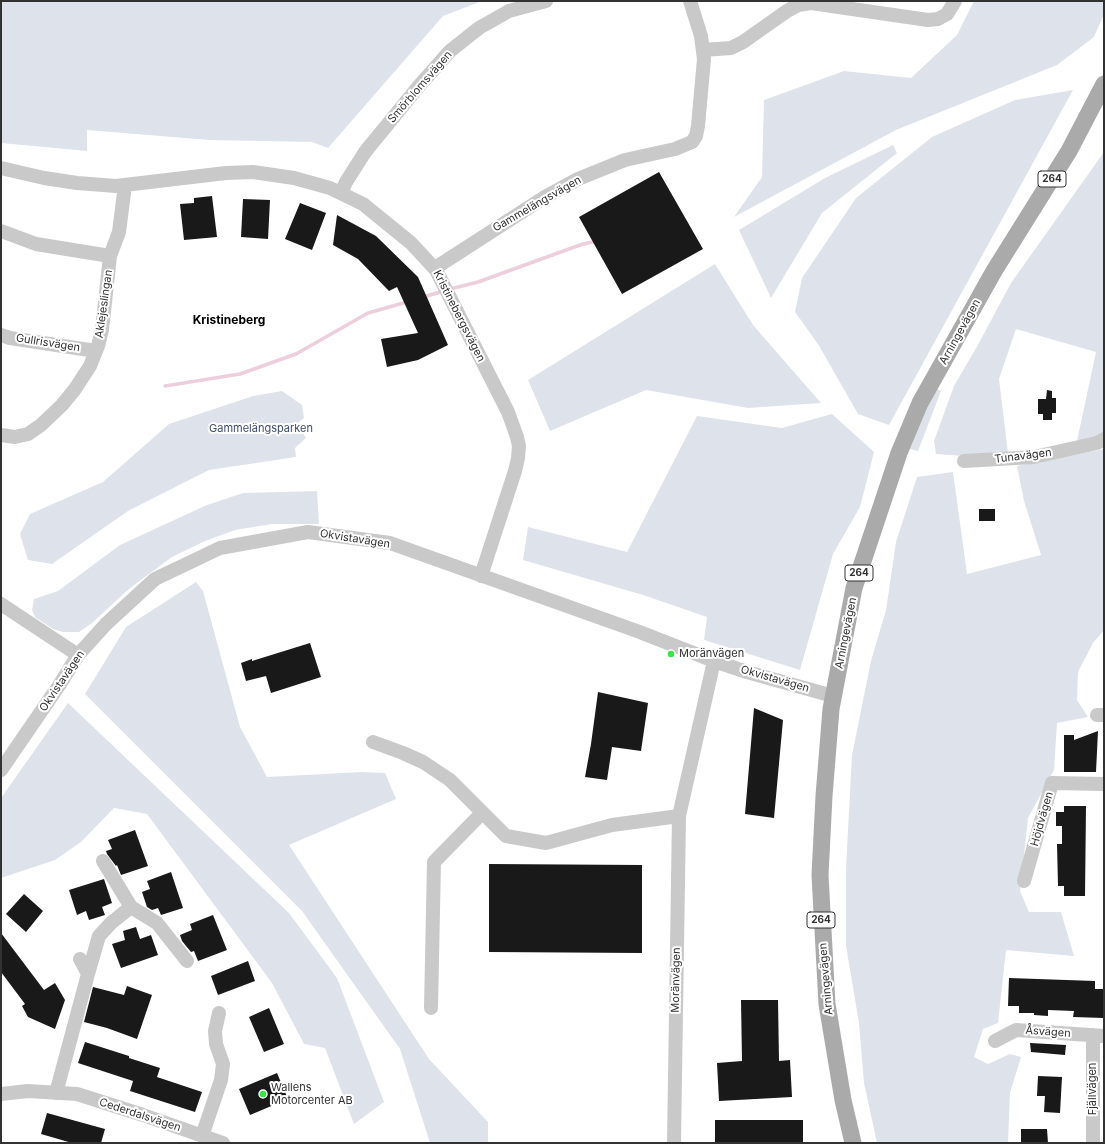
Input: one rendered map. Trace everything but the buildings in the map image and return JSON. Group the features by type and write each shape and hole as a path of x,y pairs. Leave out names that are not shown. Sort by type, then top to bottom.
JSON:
{"main road":[{"name":"Arningevägen","path":"853,1143 843,1100 827,1004 820,874 831,709 854,588 899,453 920,403 994,271 1069,151 1104,84"}],"street":[{"name":"Smörblomsvägen","path":"341,193 346,182 365,152 419,86 450,52 479,28 509,11 546,1"},
{"name":"Gammelängsvägen","path":"435,268 545,197 578,179 625,160 675,149 692,142 696,136 698,126 704,59 701,36 690,1"},
{"path":"703,50 731,48 743,42 798,5 811,3 928,20 938,19 947,14 955,1"},
{"name":"Kristinebergsvägen","path":"1,168 44,178 77,183 116,186 226,173 253,172 294,178 330,188 363,204 411,243 435,268 508,412 519,446 515,471 481,576"},
{"path":"110,256 118,232 125,185"},
{"name":"Aklejeslingan","path":"1,231 36,244 110,256 102,330 90,366 75,389 62,405 41,425 28,434 15,438 1,435"},
{"name":"Gullrisvägen","path":"1,335 10,338 96,351"},
{"name":"Tunavägen","path":"964,461 1034,457 1097,443 1104,439"},
{"name":"Okvistavägen","path":"1,770 78,655 106,624 155,579 220,548 308,532 390,543 637,631 714,661 747,672 834,696"},
{"path":"1,604 78,655"},
{"name":"Moränvägen","path":"674,1143 679,816 714,661"},
{"path":"373,742 423,762 450,780 506,836 546,843 612,825 679,816"},
{"name":"Höjdvägen","path":"1024,881 1052,783 1104,784"},
{"path":"431,1008 434,862 482,813"},
{"path":"103,861 131,907 157,923 187,962"},
{"path":"56,1093 99,936 111,923 131,907"},
{"path":"80,959 88,974"},
{"path":"202,1136 221,1080 224,1064 216,1044 215,1031 219,1013"},
{"name":"Åsvägen","path":"995,1041 1016,1030 1098,1035"},
{"name":"Fjällvägen","path":"1093,1143 1098,1035"},
{"name":"Cederdalsvägen","path":"1,1094 28,1091 77,1094 223,1143"}],"green space":[{"path":"1,1 482,1 443,16 328,148 312,142 209,140 87,130 87,151 1,143"},
{"path":"974,1 1104,1 1104,14 1094,37 1057,65 896,130 734,217 762,177 764,100 844,71 911,78 957,35"},
{"path":"1073,90 889,425 858,414 818,344 795,312 802,278 856,198 932,137 1015,100"},
{"path":"893,145 897,153 822,213 771,298 739,230 825,178"},
{"path":"1104,152 1104,433 1097,437 1077,441 1096,352 1016,329 999,379 1008,453 964,456 936,454 934,441 954,386 1011,283"},
{"path":"715,264 753,325 821,403 748,408 646,390 550,431 528,380"},
{"path":"937,389 941,391 918,451 910,449 930,400"},
{"name":"Gammelängsparken","path":"282,391 302,405 304,418 297,424 306,438 295,448 296,457 209,470 128,511 52,564 28,560 20,534 30,514 103,482 169,424 253,396"},
{"path":"832,414 874,452 860,507 833,554 800,670 704,640 707,617 643,595 523,560 528,527 627,552 697,416 782,428"},
{"path":"1104,449 1104,630 1093,643 1078,672 1077,700 1088,717 1057,723 1054,770 1028,818 1020,891 1029,912 1061,912 1074,956 1006,950 998,1023 983,1029 974,1057 988,1064 1010,1054 1021,1057 1010,1093 1008,1143 877,1143 864,1083 859,1023 846,946 846,868 852,755 871,661 886,610 896,542 917,477 953,472 967,574 1041,555 1024,501 1017,466"},
{"path":"317,491 319,524 272,524 235,530 205,541 172,557 130,588 92,623 79,632 63,632 53,629 35,617 32,610 34,599 58,591 120,545 207,505 243,493"},
{"path":"196,582 203,591 240,727 267,777 362,772 385,773 396,799 289,845 429,1059 488,1122 488,1143 430,1143 400,1049 302,911 85,694 126,627"},
{"path":"68,703 289,913 337,978 384,1102 354,1124 325,1048 304,1044 272,983 147,814 114,808 81,842 55,860 1,878 1,798"}],"waterway":[{"path":"450,289 478,282 580,245 596,241"},
{"path":"423,297 444,291"},
{"path":"165,386 240,374 296,354 368,313 407,302"}],"place":[{"name":"Moränvägen","path":"671,654"},
{"name":"Wallens Motorcenter AB","path":"263,1094"}],"district":[{"name":"Kristineberg","path":"229,320"}]}
